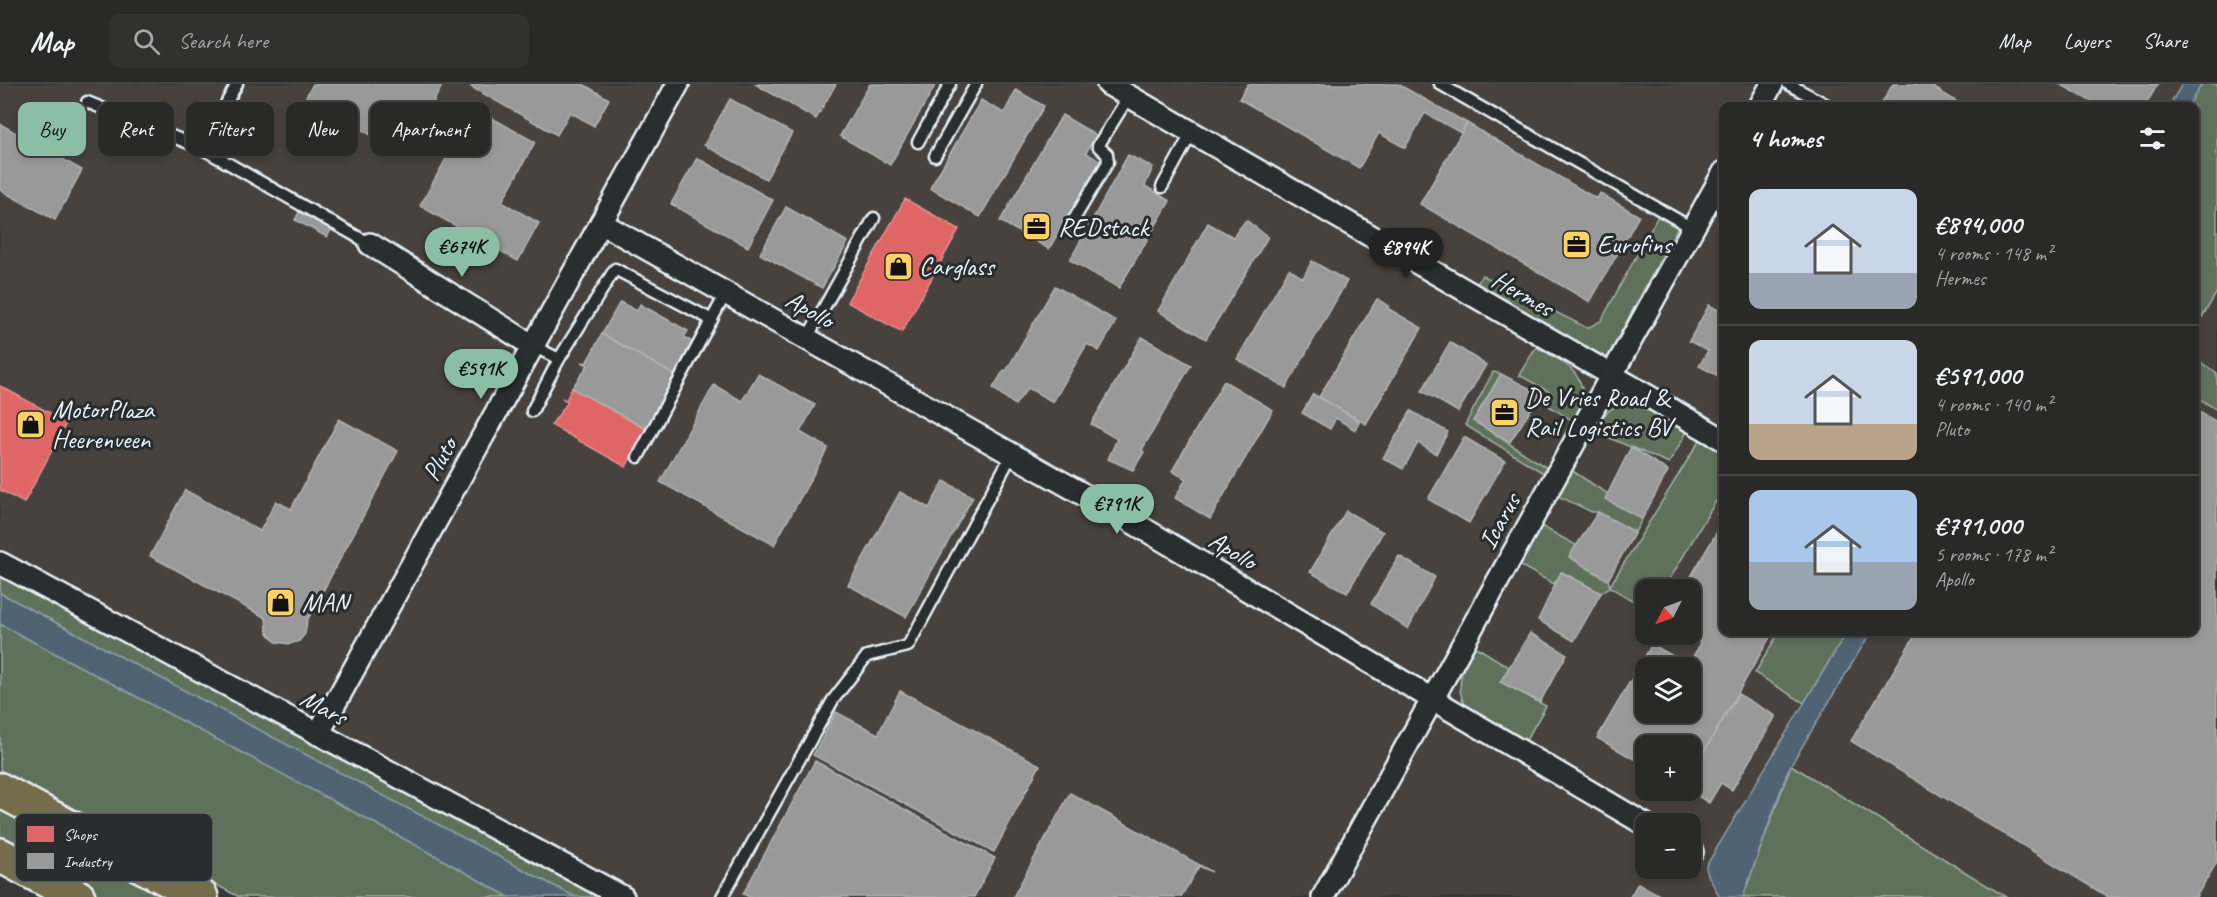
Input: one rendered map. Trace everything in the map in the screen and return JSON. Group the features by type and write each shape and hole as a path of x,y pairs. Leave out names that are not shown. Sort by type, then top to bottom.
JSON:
{"highway":[{"path":"0,789 45,813"},
{"path":"0,855 15,863"},
{"path":"50,882 78,897"},
{"path":"173,882 201,897"}],"street":[{"name":"Pluto","path":"318,734 678,84"},
{"name":"Hermes","path":"1108,84 1719,438"},
{"path":"1762,102 1772,84"},
{"name":"Icarus","path":"1323,897 1719,181"},
{"name":"Apollo","path":"601,223 1127,519 1635,819"},
{"path":"370,244 533,346"},
{"name":"Mars","path":"0,563 623,897"}],"lane":[{"path":"227,102 237,84"},
{"path":"918,142 950,84"},
{"path":"935,156 976,84"},
{"path":"1440,84 1692,228"},
{"path":"1788,84 1822,102"},
{"path":"1070,225 1107,162 1107,154 1098,146 1129,96"},
{"path":"87,102 186,142"},
{"path":"1162,187 1192,132"},
{"path":"215,156 370,244"},
{"path":"807,338 874,218"},
{"path":"532,411 559,359 615,268 712,320"},
{"path":"638,457 726,293"},
{"path":"533,346 559,359"},
{"path":"722,897 833,700 867,656 908,646 1012,454"}],"shaded area":[{"path":"0,84 2217,84 2217,897 544,897 0,607"}],"green space":[{"path":"2202,84 2217,84 2217,292 2199,322 2199,102 2191,102"},
{"path":"1664,205 1683,217 1607,358 1475,288 1482,275 1587,328 1601,321"},
{"path":"1536,347 1567,365 1582,386 1583,398 1573,421 1544,403 1550,392 1519,375"},
{"path":"2199,362 2217,373 2217,410 2199,399"},
{"path":"1493,372 1501,374 1474,421 1547,468 1545,474 1465,425"},
{"path":"1617,405 1642,406 1688,430 1669,463 1595,432 1600,419"},
{"path":"1701,438 1719,449 1719,496 1670,579 1635,579 1635,602 1610,587 1601,593 1562,572 1554,584 1521,566 1520,561 1541,526 1576,545 1570,557 1608,580 1610,586"},
{"path":"1571,470 1608,494 1606,499 1642,519 1635,532 1598,512 1592,512 1558,496"},
{"path":"0,575 602,897 575,897 0,593"},
{"path":"0,624 429,852 509,897 239,897 211,882 213,882 213,813 81,813 0,770"},
{"path":"1777,636 1845,636 1804,703 1755,673"},
{"path":"1473,645 1509,667 1501,682 1546,706 1524,744 1490,726 1467,708 1460,684 1464,666"},
{"path":"1791,765 2006,897 1743,897"},
{"path":"0,808 15,816 15,851 0,843"},
{"path":"72,882 138,882 166,897 100,897"}],"water":[{"path":"2182,84 2202,84 2191,102 2171,102"},
{"path":"0,593 575,897 509,897 429,852 0,624"},
{"path":"1845,636 1869,636 1788,770 1743,897 1719,897 1706,866"}],"building: Shops":[{"path":"905,199 959,229 902,332 847,302"},
{"path":"0,386 67,422 24,503 0,490"},
{"path":"572,388 646,429 626,467 551,425 568,402 562,398 566,400"}],"building: Industry":[{"path":"313,84 443,84 433,102 370,102 370,134 358,128 358,102 303,102"},
{"path":"473,84 583,84 609,99 594,126 570,112 557,135 471,87"},
{"path":"755,84 836,84 816,119"},
{"path":"870,84 936,84 890,165 840,136"},
{"path":"1248,84 1398,84 1467,123 1461,133 1425,113 1405,148 1379,133 1359,168 1239,99"},
{"path":"1893,84 1928,84 1957,102 1882,102"},
{"path":"2060,84 2158,84 2147,102 2092,102"},
{"path":"1016,90 1044,106 980,217 930,188 981,100 1004,113"},
{"path":"730,99 792,133 766,179 704,145"},
{"path":"1062,115 1096,135 1086,153 1100,161 1049,249 1000,221"},
{"path":"490,117 535,142 502,202 539,223 518,261 420,206 448,156 490,156"},
{"path":"1467,123 1597,199 1600,193 1639,216 1590,302 1420,204"},
{"path":"0,124 18,134 18,156 57,156 82,170 55,220 0,190"},
{"path":"1128,155 1153,167 1145,186 1170,201 1119,288 1070,260"},
{"path":"697,158 773,200 748,247 671,204"},
{"path":"786,207 848,242 822,288 760,254"},
{"path":"300,210 332,228 327,237 295,220"},
{"path":"1246,220 1268,237 1206,339 1158,311 1208,223 1233,237"},
{"path":"1312,261 1347,281 1286,388 1237,359 1289,269 1303,278"},
{"path":"1055,286 1116,321 1099,351 1087,344 1053,402 1028,388 1015,405 993,388 1004,370 1006,371"},
{"path":"1377,299 1389,306 1387,308 1422,328 1366,424 1319,397"},
{"path":"620,302 637,311 640,304 688,331 684,337 694,343 676,376 602,334"},
{"path":"1709,305 1719,310 1719,376 1699,366 1708,351 1689,341"},
{"path":"602,334 676,376 646,429 572,388 588,365 582,362 586,363"},
{"path":"1142,337 1191,365 1133,470 1108,459 1117,439 1091,424"},
{"path":"1450,342 1486,365 1458,412 1422,391"},
{"path":"758,374 815,405 800,432 828,448 774,545 660,482 714,385 742,401"},
{"path":"1501,374 1541,394 1510,442 1473,421"},
{"path":"1224,381 1273,410 1210,519 1175,498 1186,479 1172,471"},
{"path":"1313,394 1360,421 1355,430 1336,418 1330,429 1302,413"},
{"path":"1411,411 1448,432 1436,454 1418,443 1403,469 1383,458"},
{"path":"2199,412 2217,422 2217,862 2196,897 2108,897 1851,741 1915,636 2199,636"},
{"path":"339,419 398,451 307,621 305,634 299,641 290,644 276,642 267,632 266,618 150,556 185,490 260,531 276,501 291,509"},
{"path":"1464,437 1505,461 1469,523 1428,499"},
{"path":"1631,447 1668,471 1642,519 1605,499"},
{"path":"944,481 973,497 906,617 848,585 900,492 929,508"},
{"path":"1346,511 1383,532 1347,593 1310,572"},
{"path":"1598,512 1635,532 1608,580 1569,557"},
{"path":"1719,529 1719,636 1771,636 1701,757 1701,735 1635,735 1635,760 1597,738 1635,673 1635,723 1701,723 1701,657 1693,657 1701,645 1701,579 1689,579"},
{"path":"1399,556 1435,577 1408,629 1371,604"},
{"path":"1561,572 1601,593 1574,641 1538,620"},
{"path":"1530,633 1567,654 1540,702 1500,682"},
{"path":"1651,645 1674,657 1644,657"},
{"path":"900,691 1040,765 994,852 813,755 836,712 878,734"},
{"path":"1738,694 1776,716 1732,790 1721,783 1709,803 1701,798 1701,757"},
{"path":"815,761 995,858 974,897 749,897 743,894"},
{"path":"1070,793 1212,872 1199,866 1181,897 1013,897"},
{"path":"1638,883 1663,897 1630,897"}],"place":[{"name":"REDstack","path":"1037,227"},
{"name":"Eurofins","path":"1576,244"},
{"name":"Carglass","path":"898,266"},
{"name":"De Vries Road & Rail Logistics BV","path":"1504,412"},
{"name":"MotorPlaza Heerenveen","path":"31,424"},
{"name":"MAN","path":"281,602"}]}
